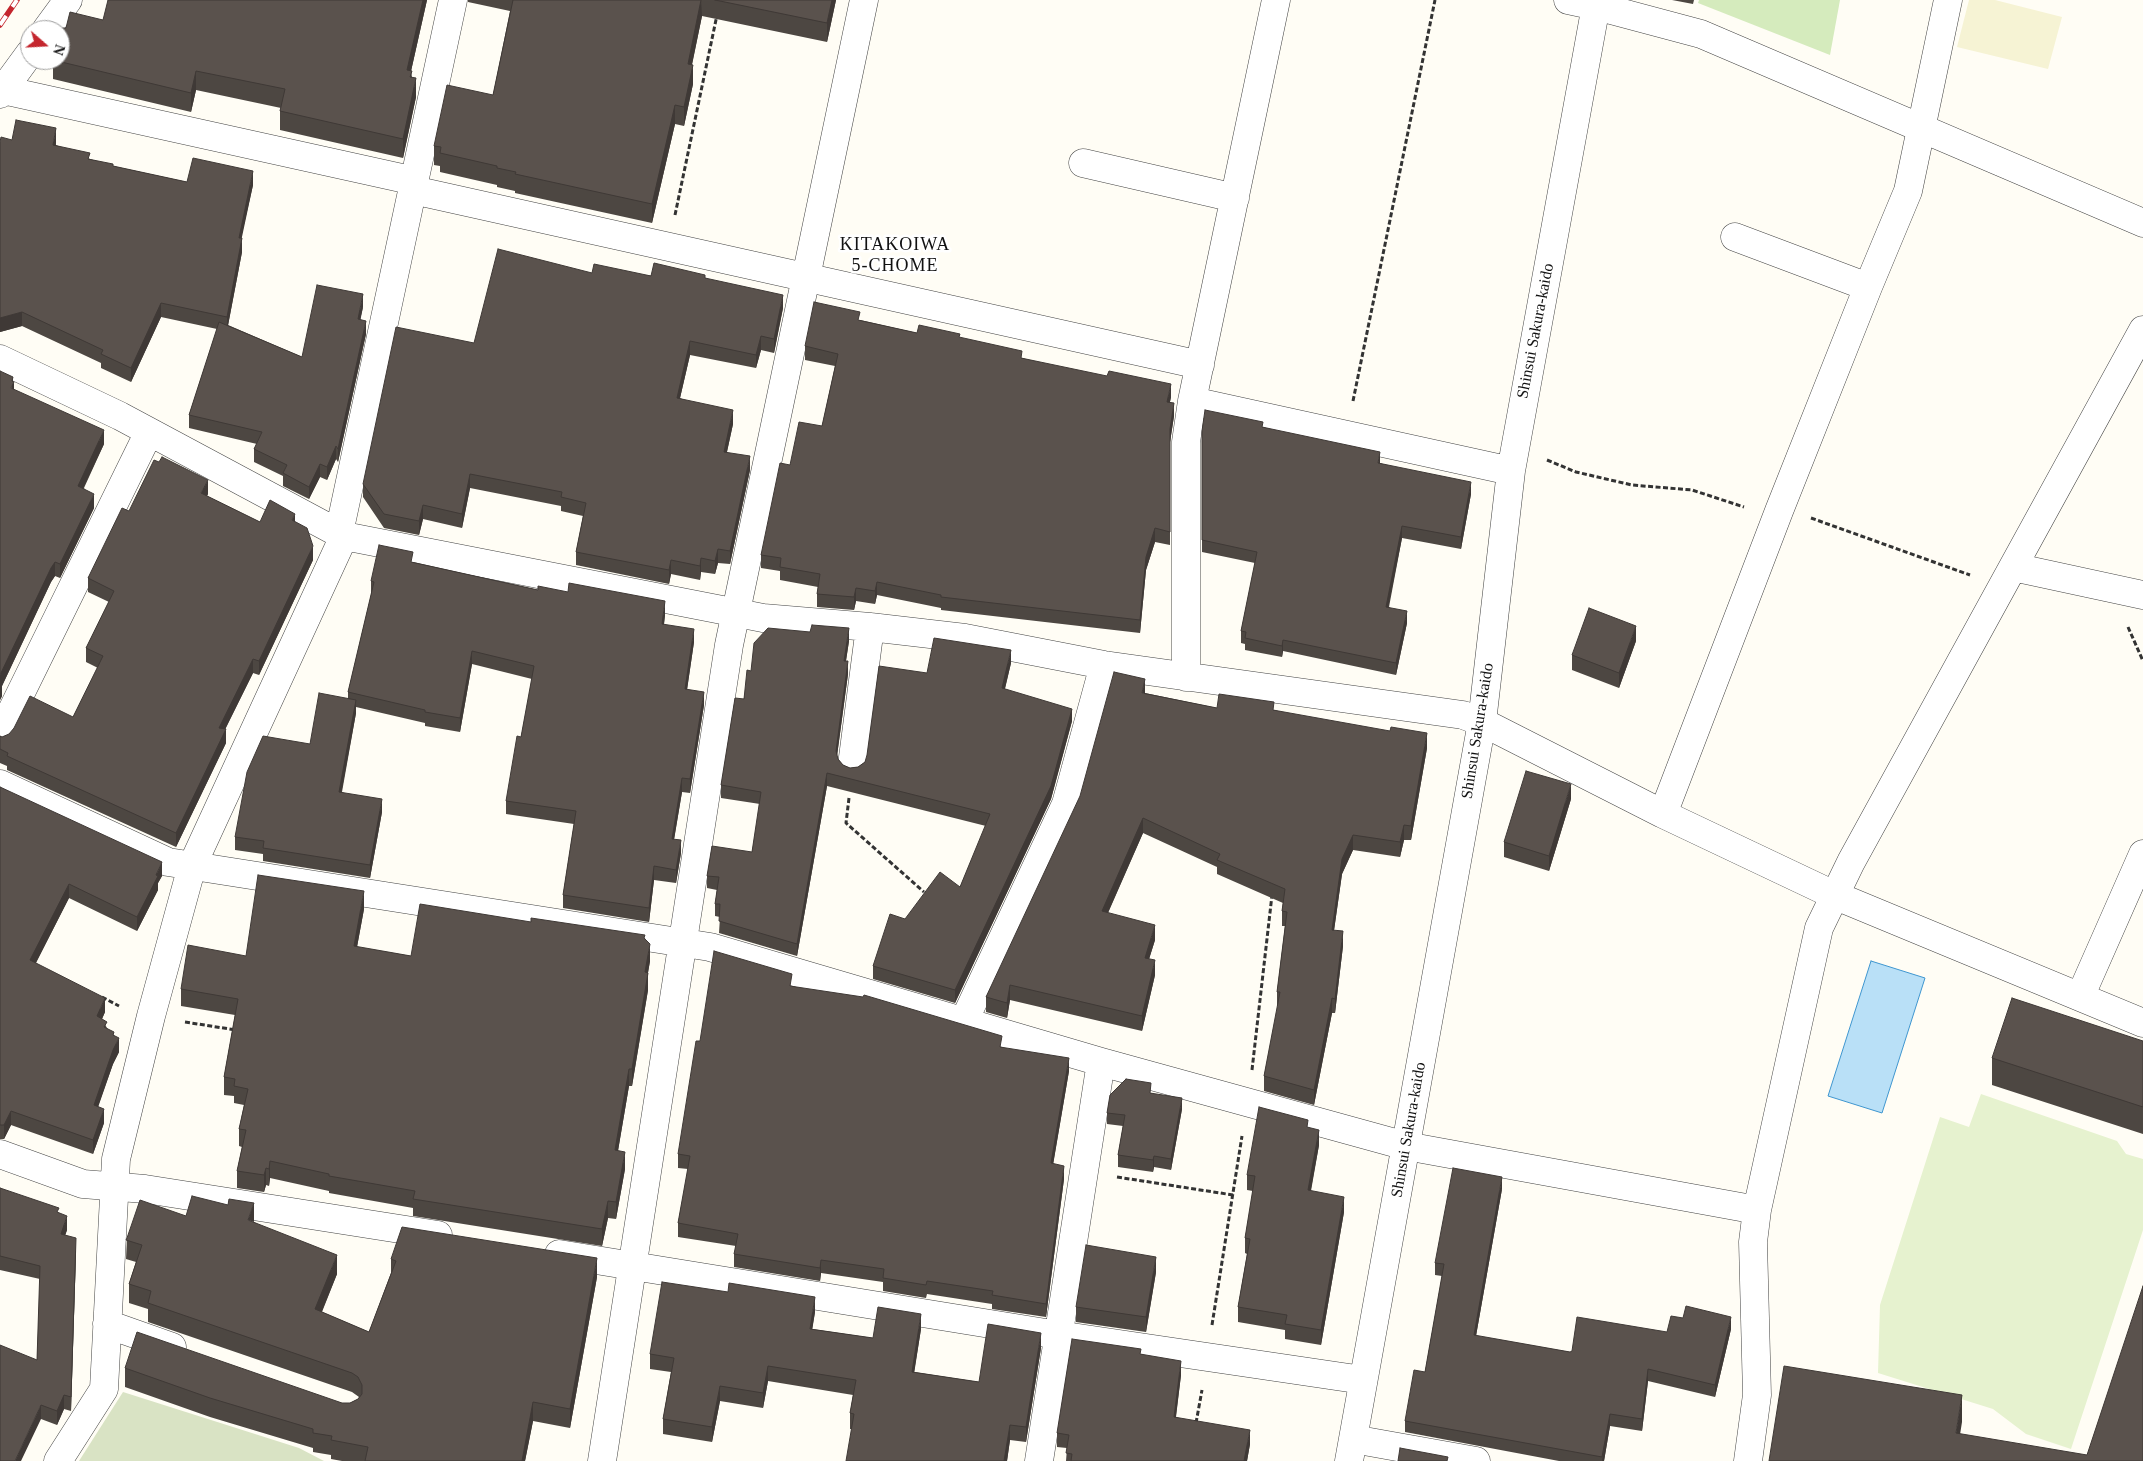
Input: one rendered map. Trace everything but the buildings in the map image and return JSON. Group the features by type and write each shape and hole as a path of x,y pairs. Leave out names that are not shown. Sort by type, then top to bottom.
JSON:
{"street":[{"path":"53,20 68,0"},
{"path":"58,1461 104,1389 116,1158 151,1016 192,866 342,534 453,0"},
{"path":"602,1461 634,1266 728,645 864,0"},
{"path":"1186,676 1186,442 1192,401 1276,0"},
{"path":"1568,0 1597,3 1701,34 2143,223"},
{"path":"1663,814 1868,287 1908,191 1948,0"},
{"name":"Shinsui Sakura-kaido","path":"1351,1450 1482,722 1511,471 1597,3"},
{"path":"20,66 1,92 414,186 668,247 1200,366"},
{"path":"1082,163 1235,198"},
{"path":"1735,237 1868,287"},
{"path":"1748,1461 1757,1395 1753,1242 1758,1210 1819,928 1834,895 2012,566 2143,330"},
{"path":"0,359 120,416 342,534 763,618 870,627 965,638 1104,665 1448,712 1482,722 1663,814 1834,895 2143,1023"},
{"path":"1192,401 1511,471"},
{"path":"0,735 149,432"},
{"path":"2012,566 2141,599"},
{"path":"852,765 870,627"},
{"path":"964,1021 1066,804 1104,665"},
{"path":"0,784 168,862 710,947 1101,1062 1406,1146 1758,1210"},
{"path":"2080,997 2143,854"},
{"path":"1039,1461 1101,1062"},
{"path":"0,1154 83,1184 145,1189 460,1239"},
{"path":"537,1251 1058,1335 1363,1380"},
{"path":"107,1324 199,1356"},
{"path":"1351,1450 1476,1461"}],"path":[{"path":"1346,436 1435,0"},
{"path":"668,247 719,10"},
{"path":"852,765 846,823 924,892"},
{"path":"1195,1432 1251,1084 1272,890"},
{"path":"98,995 134,1013 237,1031"},
{"path":"1084,1172 1233,1195"}],"shaded area":[{"path":"1969,0 1995,0 2062,17 2048,69 1957,47"}],"green space":[{"path":"1699,0 1840,0 1830,55 1698,3"},
{"path":"1981,1094 2117,1141 2126,1154 2143,1159 2143,1230 2071,1449 2026,1434 1993,1409 1878,1373 1880,1305 1940,1117 1969,1127"},
{"path":"123,1392 299,1448 324,1461 79,1461"}],"water":[{"path":"1871,961 1925,978 1882,1113 1828,1096"}],"railway":[{"path":"0,25 17,0"}],"district":[{"name":"KITAKOIWA 5-CHOME","path":"895,255"}]}
